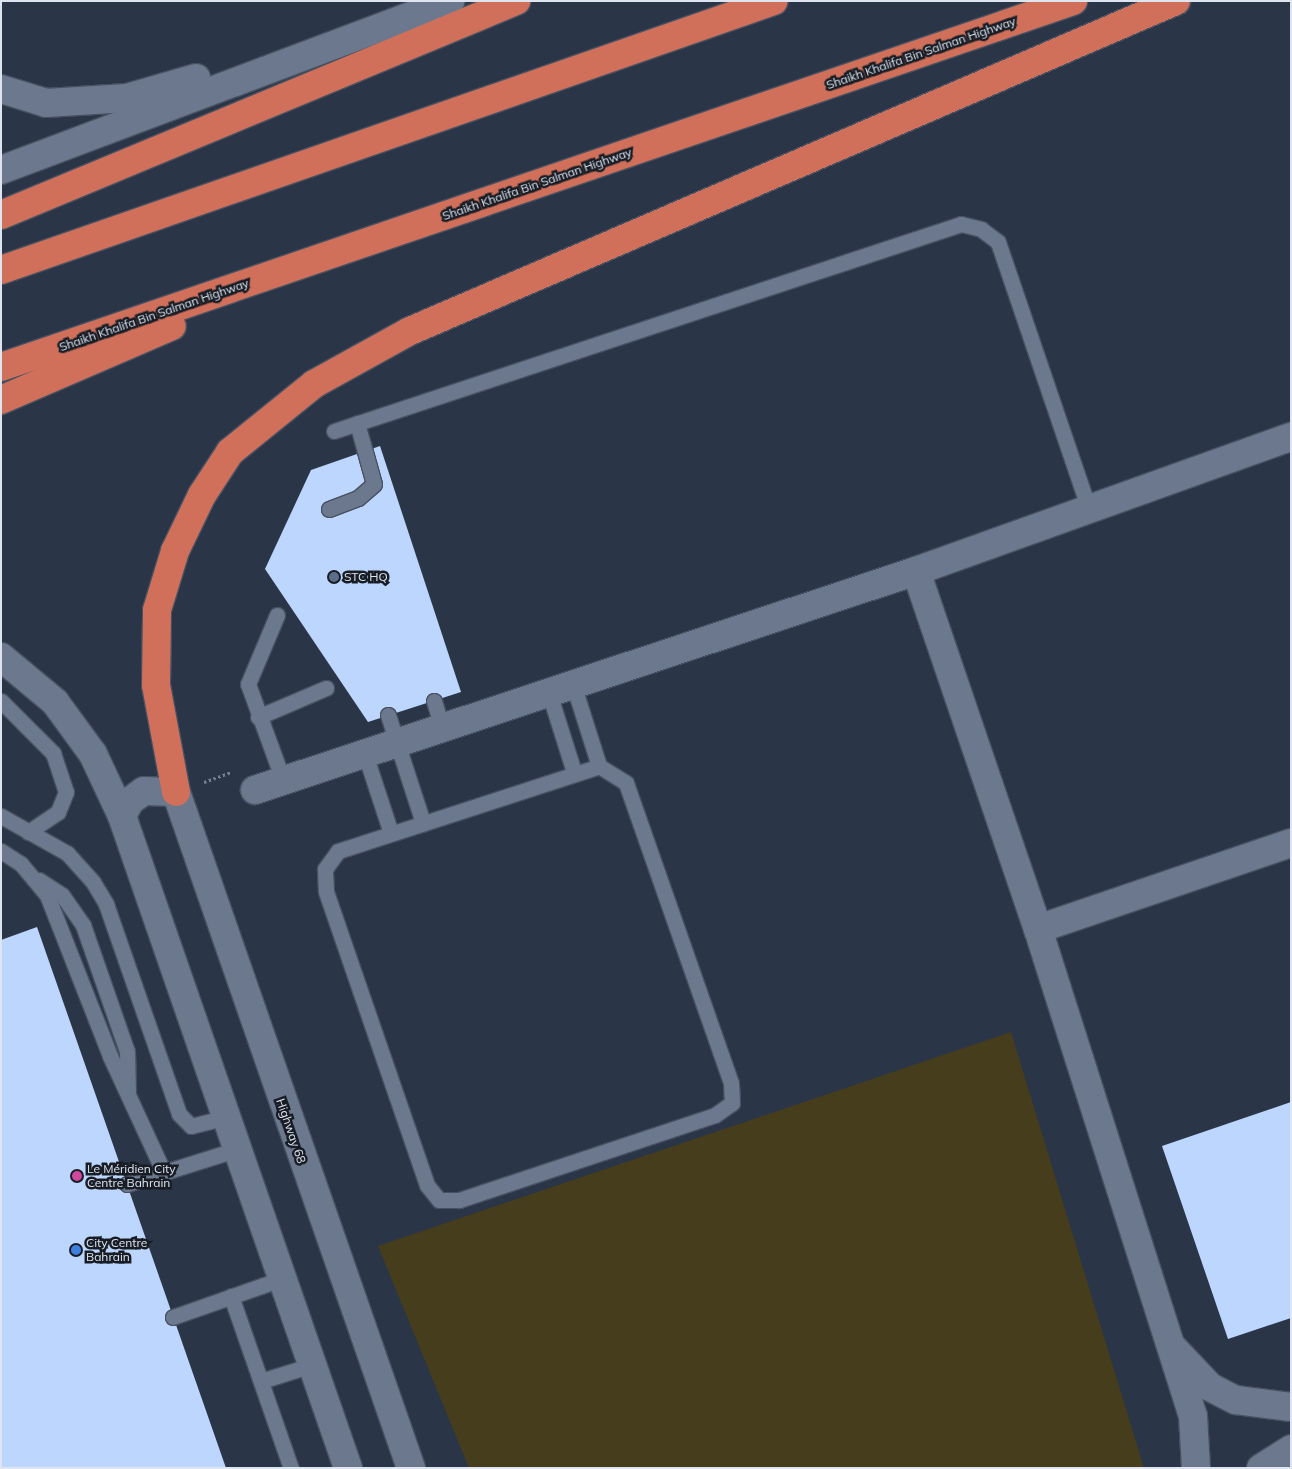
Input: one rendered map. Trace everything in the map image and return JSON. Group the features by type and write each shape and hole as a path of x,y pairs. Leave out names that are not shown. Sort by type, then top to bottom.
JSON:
{"highway":[{"path":"1,215 516,1"},
{"path":"1,270 774,1"},
{"name":"Shaikh Khalifa Bin Salman Highway","path":"1,367 1073,1"},
{"path":"176,792 156,685 157,610 175,551 202,495 230,452 314,384 410,331 1176,1"},
{"path":"1,400 349,248"}],"main road":[{"path":"1,170 450,1"},
{"path":"1,89 46,104 128,98 402,18"},
{"path":"255,790 562,692 916,571 1291,437"},
{"path":"916,571 1038,929 1166,1338 1193,1416 1196,1468"},
{"path":"1,657 54,702 93,754 122,816 223,1118 348,1468"},
{"path":"122,816 130,801 144,791 176,792"},
{"name":"Highway 68","path":"176,792 411,1468"},
{"path":"1038,929 1291,843"},
{"path":"1166,1338 1210,1387 1254,1405 1291,1407"},
{"path":"1261,1468 1291,1449"}],"lane":[{"path":"334,431 962,224 981,229 998,242 1089,510"},
{"path":"329,508 358,498 374,484 357,424"},
{"path":"277,615 250,675 249,694 284,780"},
{"path":"258,717 326,688"},
{"path":"562,692 600,766 626,783 732,1083 732,1103 715,1115 449,1202 439,1200 427,1185 323,880 324,869 338,851 574,772 600,766"},
{"path":"562,692 574,772"},
{"path":"1,701 53,753 66,792 58,812 28,832"},
{"path":"434,701 444,730"},
{"path":"388,715 423,823"},
{"path":"365,754 391,833"},
{"path":"1,816 67,853 106,904 183,1121 199,1126 223,1118"},
{"path":"1,851 36,879 62,895 83,925 127,1051 128,1090"},
{"path":"36,879 47,895 110,1056 128,1090 164,1174"},
{"path":"127,1184 164,1174 235,1150"},
{"path":"173,1317 281,1279"},
{"path":"231,1296 291,1468"},
{"path":"261,1381 312,1365"}],"path":[{"path":"176,792 247,766 255,790"}],"sand":[{"path":"1011,1032 1144,1468 469,1468 378,1246"}],"building":[{"path":"380,446 461,692 368,722 265,569 311,470"},
{"name":"City Centre Bahrain","path":"37,927 226,1468 1,1468 1,940"},
{"path":"1291,1102 1291,1318 1228,1339 1162,1146"}],"place":[{"name":"STC HQ","path":"334,577"},
{"name":"Le Méridien City Centre Bahrain","path":"77,1176"},
{"name":"City Centre Bahrain","path":"76,1250"}]}
